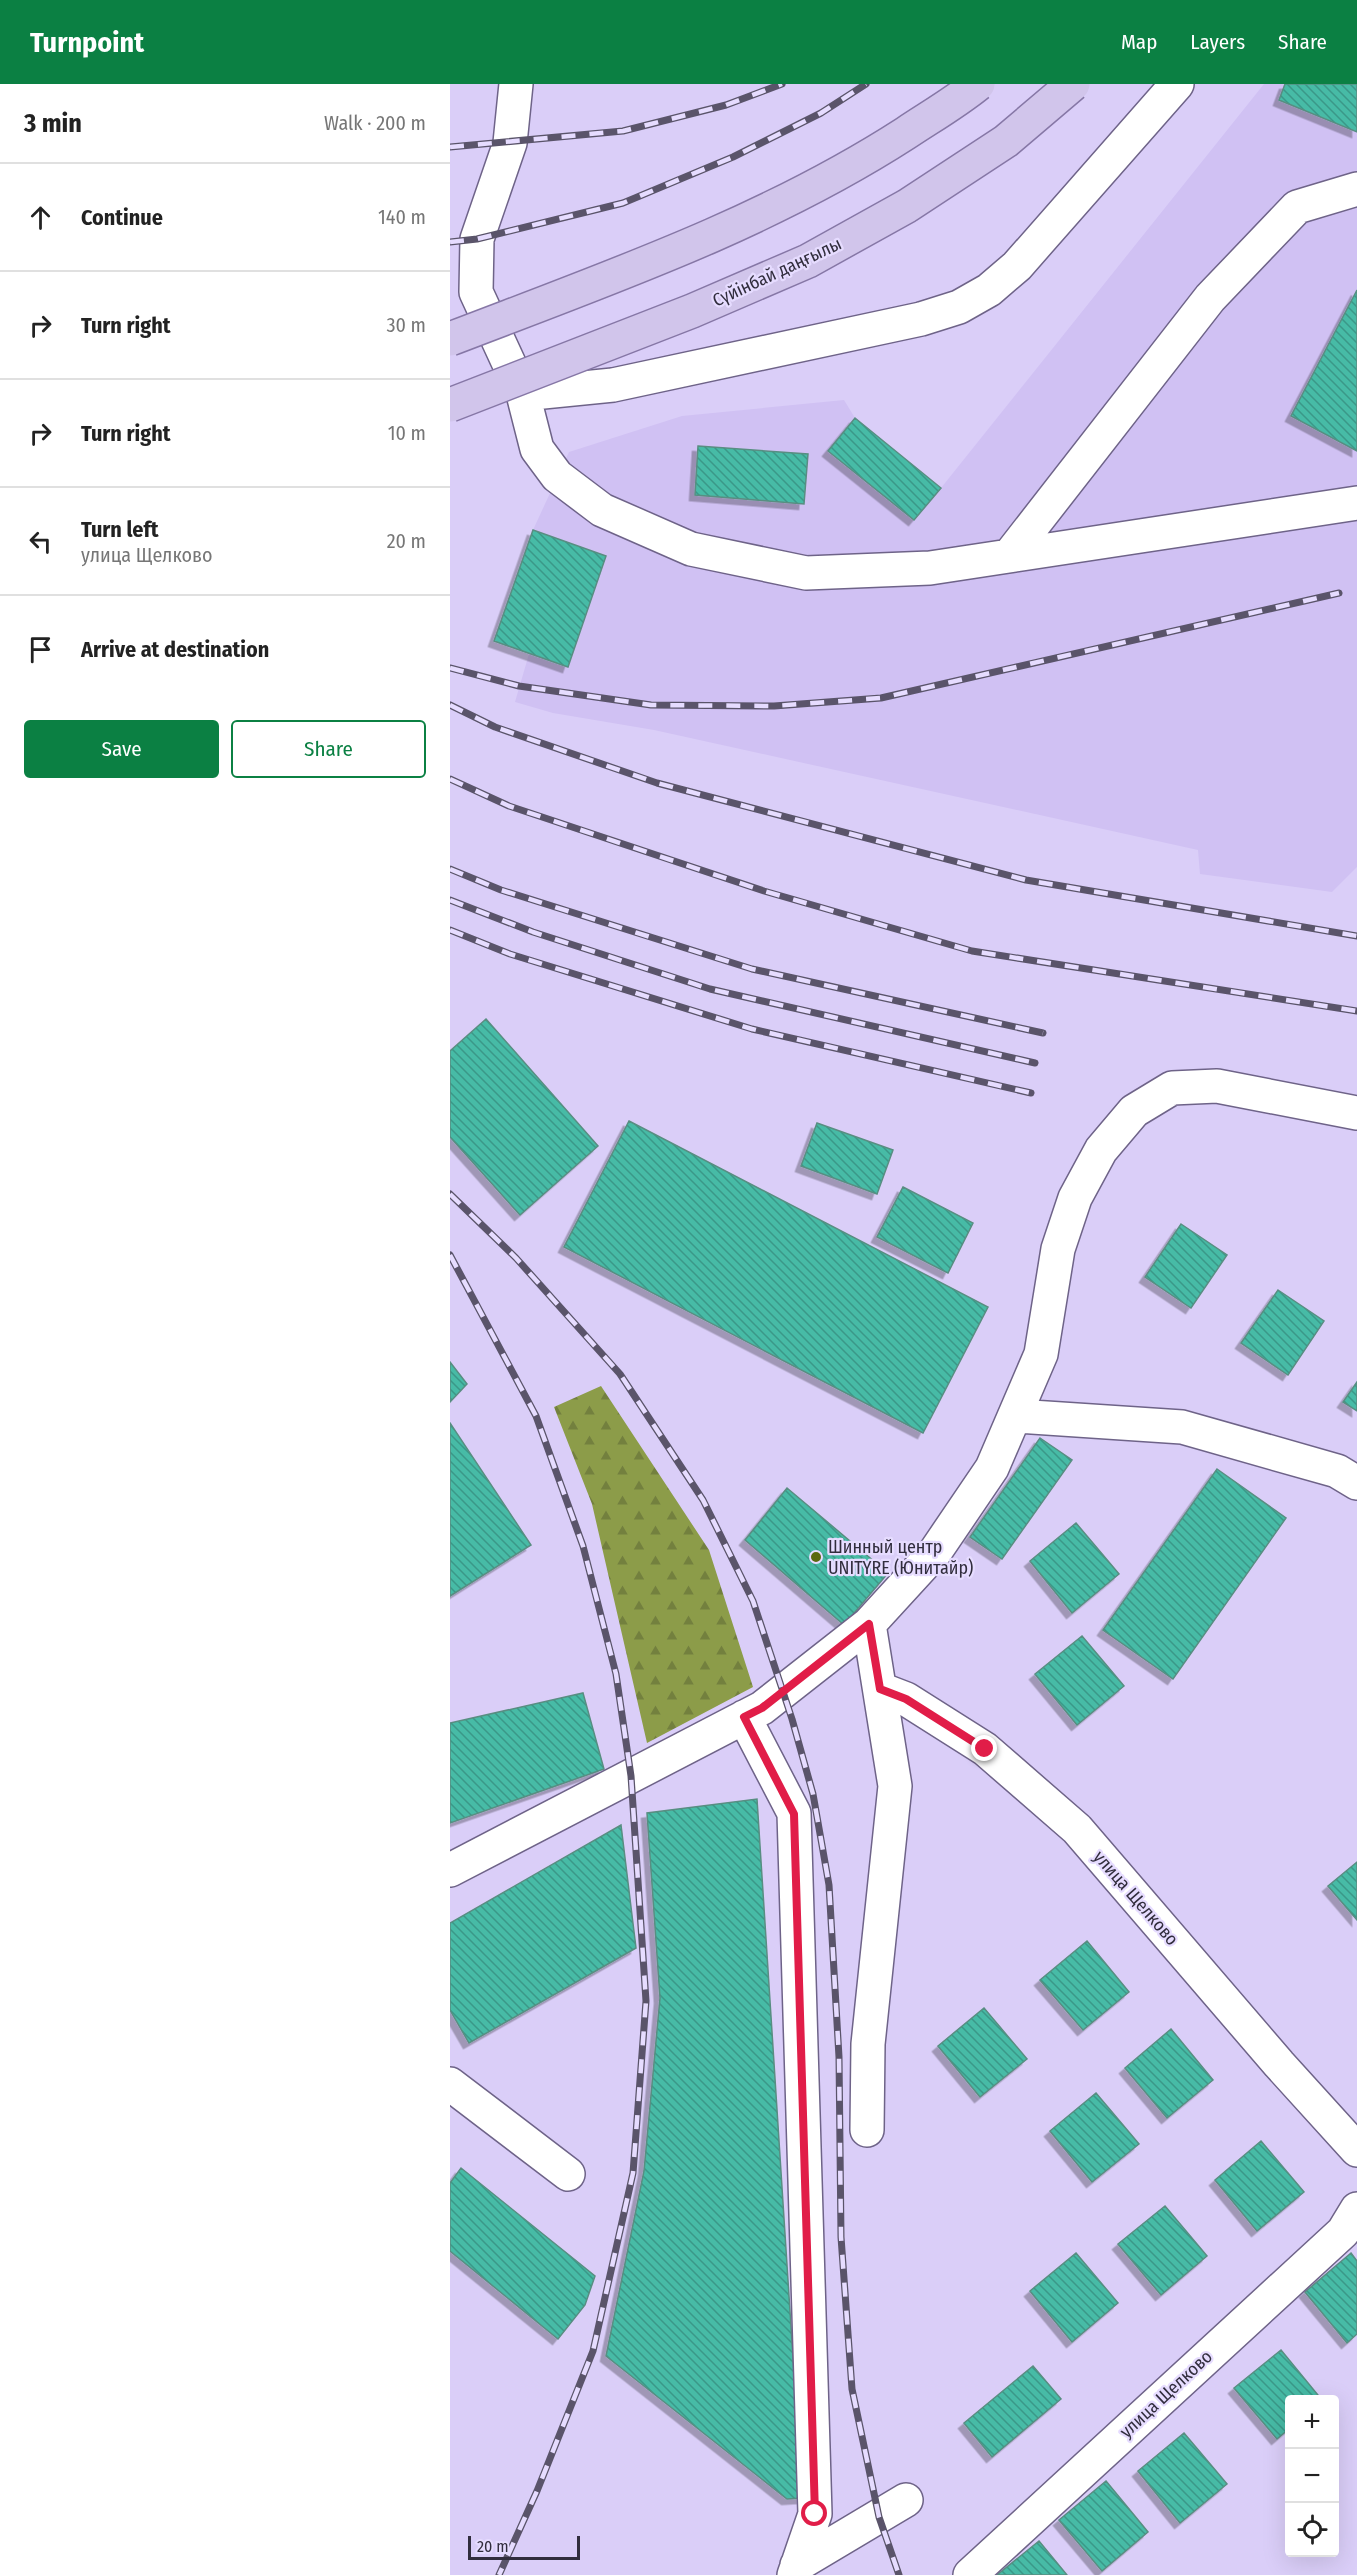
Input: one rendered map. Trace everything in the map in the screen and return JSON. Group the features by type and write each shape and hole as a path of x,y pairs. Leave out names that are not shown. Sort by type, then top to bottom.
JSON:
{"main road":[{"path":"450,339 668,255 781,205 874,153 978,84"},
{"name":"Сүйінбай даңғылы","path":"450,405 692,311 808,261 907,206 1006,141 1073,84"}],"street":[{"path":"516,84 510,143 477,239 476,292 523,394 537,449 557,476 602,510 691,549 806,573 930,568 1357,502"},
{"path":"523,394 613,385 876,329 959,307 989,290 1017,266 1177,84"},
{"path":"1009,556 1210,298 1257,248 1297,207 1357,189"},
{"path":"450,1870 762,1708 869,1624 935,1552 992,1468 1041,1354 1058,1249 1075,1198 1101,1150 1134,1111 1172,1088 1216,1086 1357,1113"},
{"path":"1016,1416 1182,1427 1337,1471 1357,1483"},
{"path":"867,2130 868,2044 895,1786 869,1624"},
{"name":"улица Щелково","path":"880,1689 906,1699 985,1749 1077,1829 1279,2064 1357,2150"},
{"path":"744,1717 794,1814 815,2514 796,2570"},
{"path":"450,2084 568,2174"},
{"name":"улица Щелково","path":"970,2575 1343,2232 1357,2209"},
{"path":"796,2570 906,2500"}],"shaded area":[{"path":"1264,84 1357,84 1357,867 1332,892 1200,874 1198,850 654,730 553,713 515,702 529,654 494,641 533,530 569,452 682,416 844,400 855,418 941,488"}],"green space":[{"path":"601,1386 709,1550 753,1687 647,1743 592,1504 554,1407"}],"building":[{"path":"1285,84 1357,84 1357,132 1279,100"},
{"path":"1357,290 1357,451 1291,416"},
{"path":"855,418 941,488 914,520 828,451"},
{"path":"698,446 808,454 804,504 695,495"},
{"path":"533,530 606,556 568,667 494,641"},
{"path":"486,1019 598,1146 520,1215 450,1137 450,1051"},
{"path":"629,1121 988,1307 923,1433 564,1247"},
{"path":"817,1123 893,1150 877,1194 801,1166"},
{"path":"903,1187 973,1223 948,1273 877,1237"},
{"path":"1181,1224 1227,1255 1191,1308 1145,1277"},
{"path":"1278,1290 1324,1321 1288,1375 1241,1343"},
{"path":"450,1362 467,1384 450,1402"},
{"path":"1357,1382 1357,1411 1343,1402"},
{"path":"450,1423 531,1545 450,1596"},
{"path":"1040,1438 1072,1460 1002,1559 970,1537"},
{"path":"1217,1469 1286,1518 1173,1679 1103,1630"},
{"name":"Шинный центр UNITYRE (Юнитайр)","path":"787,1488 888,1573 844,1625 745,1540"},
{"path":"1076,1523 1119,1574 1072,1613 1030,1561"},
{"path":"1082,1636 1124,1686 1077,1725 1035,1674"},
{"path":"583,1693 604,1769 450,1823 450,1723"},
{"path":"757,1799 802,2498 787,2499 606,2356 644,2171 660,1998 647,1813"},
{"path":"621,1825 636,1948 469,2043 450,2010 450,1923"},
{"path":"1357,1862 1357,1920 1328,1886"},
{"path":"1087,1941 1129,1992 1083,2030 1040,1980"},
{"path":"984,2008 1027,2059 980,2097 938,2046"},
{"path":"1171,2029 1213,2080 1167,2118 1125,2068"},
{"path":"1096,2093 1139,2144 1092,2182 1050,2131"},
{"path":"1261,2141 1304,2192 1257,2231 1215,2180"},
{"path":"461,2168 595,2276 585,2305 558,2339 450,2251 450,2183"},
{"path":"1165,2206 1207,2256 1161,2295 1118,2244"},
{"path":"1076,2253 1118,2303 1072,2342 1030,2291"},
{"path":"1351,2253 1357,2261 1357,2334 1347,2343 1305,2292"},
{"path":"1281,2350 1318,2395 1285,2395 1285,2432 1277,2439 1234,2388"},
{"path":"1033,2366 1061,2399 992,2457 964,2423"},
{"path":"1184,2433 1227,2484 1180,2523 1138,2471"},
{"path":"1106,2481 1148,2532 1102,2571 1059,2520"},
{"path":"1039,2541 1067,2575 997,2575"}],"railway":[{"path":"450,147 623,131 726,105 782,84"},
{"path":"450,242 477,239 623,203 733,157 821,113 866,84"},
{"path":"450,668 519,686 651,705 774,706 881,698 1339,593"},
{"path":"450,705 495,727 657,783 1026,880 1357,936"},
{"path":"450,779 509,806 764,891 972,951 1357,1011"},
{"path":"450,869 501,890 752,969 1043,1033"},
{"path":"450,900 533,932 710,989 1035,1063"},
{"path":"450,930 510,954 752,1029 1031,1093"},
{"path":"450,1194 516,1258 620,1374 703,1500 753,1601 792,1719 813,1794 829,1885 839,2057 841,2237 852,2389 879,2517 899,2575"},
{"path":"450,1255 536,1416 583,1546 616,1674 631,1776 646,2001 633,2173 593,2351 537,2491 499,2575"}],"place":[{"name":"Шинный центр UNITYRE (Юнитайр)","path":"816,1557"}],"route":[{"path":"815,2514 794,1814 744,1717 762,1708 869,1624 880,1689 906,1699 985,1749"}]}
